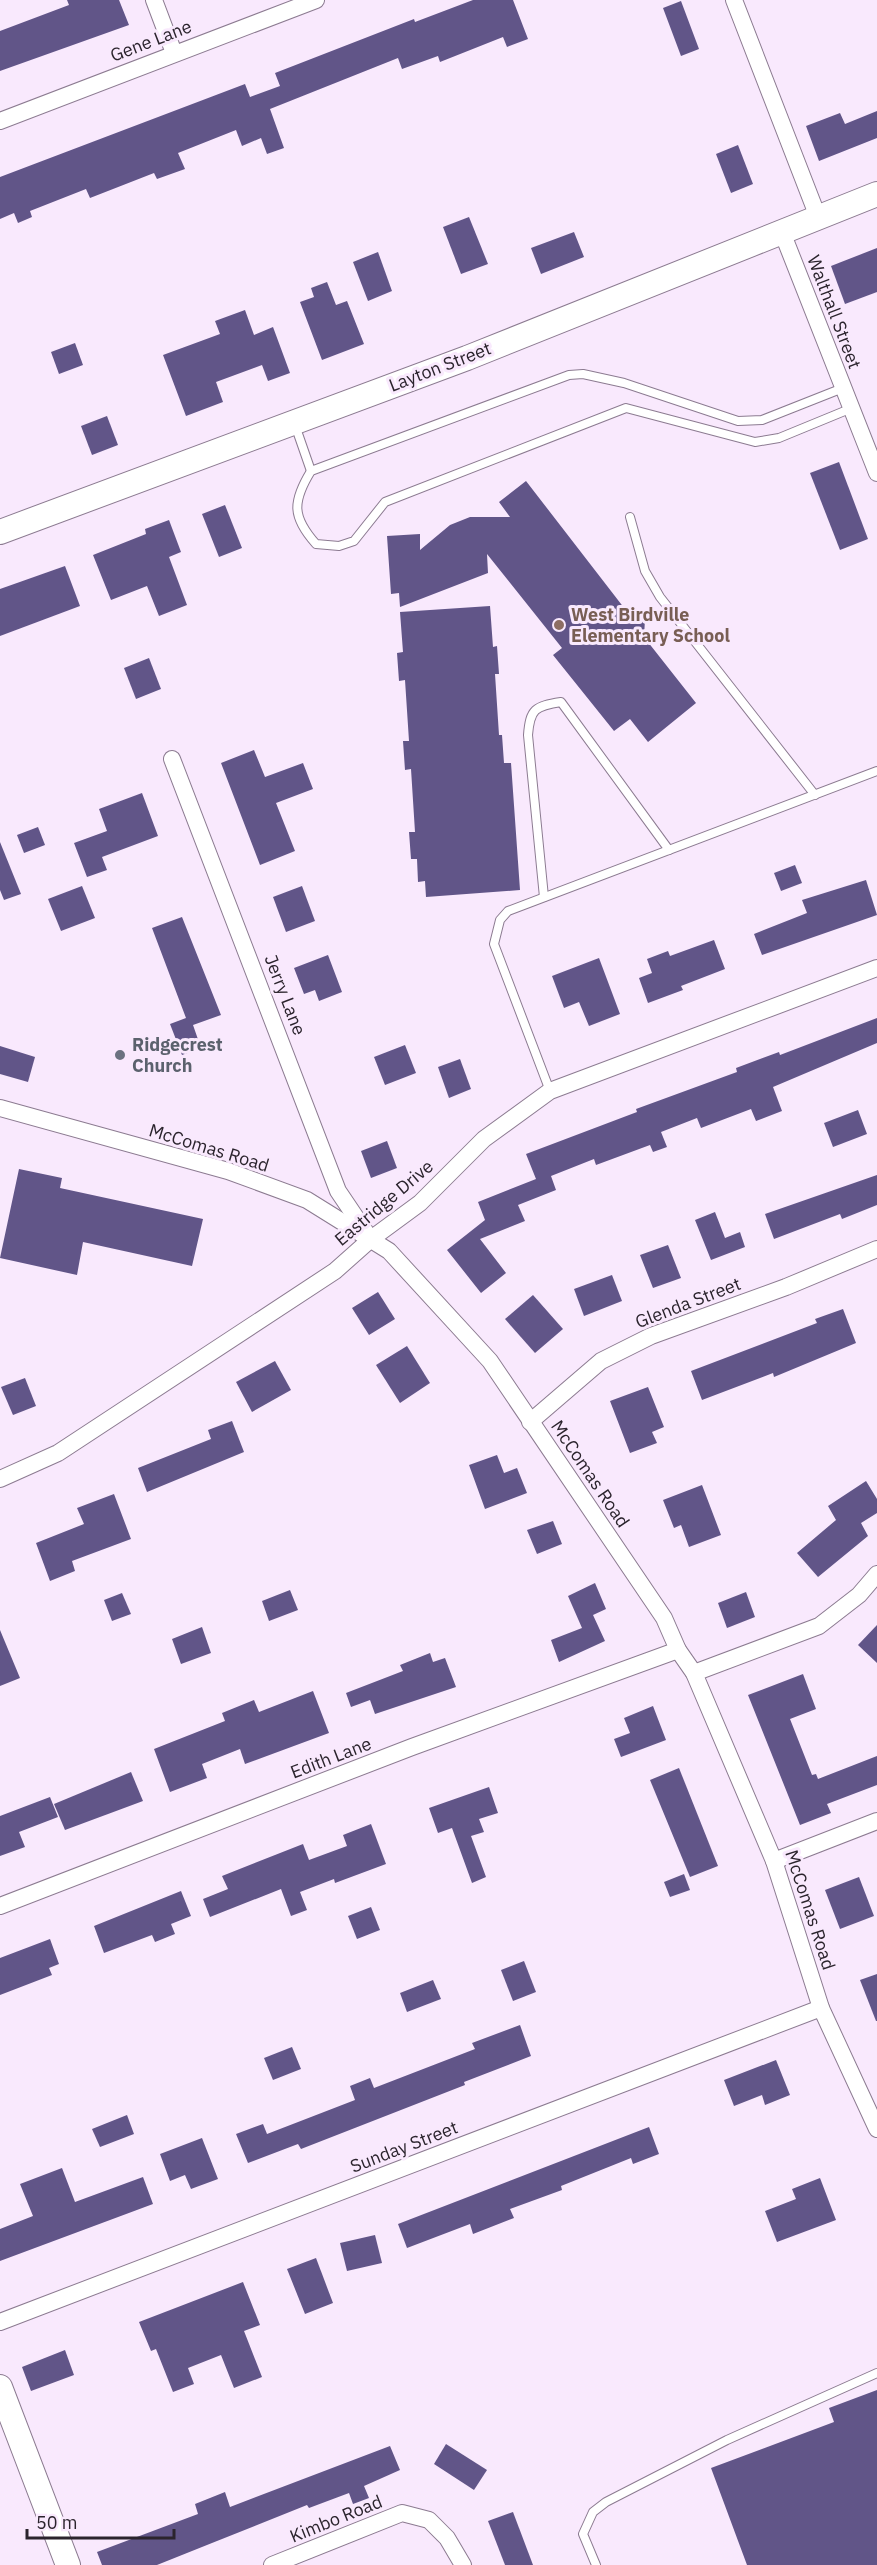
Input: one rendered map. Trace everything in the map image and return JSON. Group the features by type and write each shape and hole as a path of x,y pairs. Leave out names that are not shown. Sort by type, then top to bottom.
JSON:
{"street":[{"path":"154,0 174,53"},
{"name":"Gene Lane","path":"0,121 316,0"},
{"path":"734,0 819,217"},
{"name":"Layton Street","path":"0,532 467,358 877,194"},
{"name":"Walthall Street","path":"782,232 877,473"},
{"name":"Jerry Lane","path":"172,759 338,1191 371,1239"},
{"name":"Eastridge Drive","path":"0,1479 58,1453 335,1271 371,1239 420,1203 484,1139 550,1090 877,968"},
{"name":"McComas Road","path":"0,1108 228,1171 307,1200 389,1251 490,1361 664,1618 678,1650 694,1673 774,1861 821,2008 877,2129"},
{"name":"Glenda Street","path":"530,1422 601,1361 651,1336 786,1287 877,1249"},
{"path":"694,1673 819,1626 859,1595 877,1574"},
{"name":"Edith Lane","path":"0,1906 412,1747 678,1650"},
{"path":"774,1861 877,1821"},
{"name":"Sunday Street","path":"0,2322 821,2008"},
{"path":"0,2387 68,2565"},
{"name":"Kimbo Road","path":"272,2565 402,2513 429,2520 447,2538 463,2565"}],"lane":[{"path":"843,388 762,420 738,421 624,383 583,374 569,375 311,471 298,492 296,508 303,529 316,544 339,546 354,541 385,502 626,408 755,442 779,438 852,408"},
{"path":"294,422 311,471"},
{"path":"630,517 645,571 660,597 814,795"},
{"path":"544,897 528,735 529,717 541,705 561,702 669,850"},
{"path":"550,1090 494,944 500,920 508,911 877,771"},
{"path":"596,2565 584,2534 593,2512 606,2502 727,2440 877,2373"}],"building":[{"path":"67,0 119,0 129,25 0,71 0,31 69,5"},
{"path":"473,0 513,0 528,39 507,47 503,37 440,62 438,56 402,69 398,58 270,109 284,148 267,154 261,138 242,146 236,130 178,153 185,169 157,179 154,173 90,198 86,189 30,211 32,217 18,223 14,213 0,219 0,177 245,84 250,97 280,86 275,73 414,19 415,22"},
{"path":"681,1 699,49 681,56 663,8"},
{"path":"877,111 877,138 819,161 806,126 840,113 845,124"},
{"path":"738,145 753,184 731,193 716,154"},
{"path":"469,217 488,264 461,274 443,227"},
{"path":"574,232 584,257 541,274 531,248"},
{"path":"877,248 877,292 845,304 831,266"},
{"path":"378,252 392,291 368,301 353,262"},
{"path":"327,282 336,305 347,301 364,344 322,360 300,302 314,297 311,288"},
{"path":"245,310 254,335 273,327 290,373 268,381 262,365 216,382 223,402 186,416 163,355 220,334 215,321"},
{"path":"75,343 83,365 59,374 51,352"},
{"path":"107,416 118,445 92,455 81,426"},
{"path":"839,462 868,539 840,550 810,473"},
{"path":"526,481 628,613 645,619 644,637 696,703 648,742 630,719 614,731 553,655 562,648 487,554 488,573 400,607 399,593 391,594 387,536 420,534 420,550 450,525 470,517 510,517 499,502"},
{"path":"225,505 242,548 219,557 202,514"},
{"path":"169,520 181,552 169,557 187,605 159,616 147,586 111,600 93,555 146,534 145,529"},
{"path":"65,566 80,606 0,636 0,589"},
{"path":"490,606 493,647 497,646 499,674 495,674 499,735 502,735 504,763 511,763 520,890 426,897 425,881 418,882 417,859 411,859 409,832 415,832 411,769 405,770 403,741 409,741 405,680 399,681 397,653 403,652 400,612"},
{"path":"149,658 161,689 136,699 124,668"},
{"path":"254,750 265,777 303,763 313,789 276,803 295,851 260,865 221,763"},
{"path":"142,793 158,836 102,857 107,870 87,877 74,843 107,831 99,809"},
{"path":"38,827 45,845 24,853 17,835"},
{"path":"0,842 21,894 4,900 0,890"},
{"path":"795,865 802,883 781,891 774,873"},
{"path":"866,880 877,915 762,955 754,934 807,913 802,900"},
{"path":"82,886 95,918 61,931 48,899"},
{"path":"302,886 315,921 286,932 273,897"},
{"path":"182,917 221,1015 193,1025 201,1048 182,1055 170,1024 186,1018 152,928"},
{"path":"714,940 725,969 681,986 683,990 648,1003 639,978 652,973 647,959 668,951 670,956"},
{"path":"328,955 342,992 319,1001 315,990 304,994 294,968"},
{"path":"599,958 620,1014 589,1026 579,1002 564,1008 552,976"},
{"path":"877,1018 877,1043 773,1087 782,1111 756,1121 751,1109 701,1128 697,1118 661,1132 667,1147 653,1152 650,1145 596,1165 594,1159 551,1176 556,1190 518,1205 525,1221 480,1239 506,1273 481,1293 447,1250 485,1220 478,1202 536,1179 526,1154 637,1112 636,1109 737,1072 736,1068 779,1052 780,1055"},
{"path":"405,1045 416,1073 385,1085 374,1057"},
{"path":"0,1046 35,1057 28,1082 0,1074"},
{"path":"460,1059 471,1089 449,1098 438,1067"},
{"path":"858,1110 867,1134 833,1147 824,1123"},
{"path":"387,1141 397,1168 371,1178 361,1151"},
{"path":"19,1169 62,1178 60,1188 203,1219 192,1266 83,1242 77,1275 0,1258"},
{"path":"877,1175 877,1205 842,1219 840,1214 774,1239 765,1214"},
{"path":"715,1212 725,1238 740,1232 745,1247 711,1260 695,1220"},
{"path":"668,1245 681,1278 653,1288 640,1255"},
{"path":"612,1275 622,1301 584,1316 574,1289"},
{"path":"378,1292 395,1319 369,1335 352,1308"},
{"path":"533,1295 563,1329 535,1353 505,1319"},
{"path":"843,1309 856,1343 774,1377 773,1373 702,1400 691,1371 817,1323 815,1319"},
{"path":"407,1346 430,1383 400,1403 376,1365"},
{"path":"275,1361 291,1390 252,1412 236,1382"},
{"path":"25,1378 36,1406 13,1415 1,1387"},
{"path":"648,1387 664,1427 652,1432 657,1443 630,1453 610,1401"},
{"path":"232,1421 244,1452 147,1492 138,1468 211,1439 208,1430"},
{"path":"497,1455 504,1473 517,1468 527,1493 485,1509 469,1465"},
{"path":"866,1481 877,1499 877,1513 861,1523 868,1536 818,1577 797,1553 836,1520 828,1506"},
{"path":"702,1485 721,1535 689,1547 681,1525 674,1528 663,1500"},
{"path":"114,1494 131,1539 72,1561 75,1571 50,1581 36,1543 84,1524 77,1508"},
{"path":"553,1521 562,1544 537,1554 527,1530"},
{"path":"595,1583 606,1609 593,1615 605,1641 559,1662 551,1640 582,1628 568,1596"},
{"path":"290,1590 298,1610 269,1621 262,1601"},
{"path":"746,1592 755,1617 727,1628 718,1603"},
{"path":"122,1593 131,1614 112,1621 104,1600"},
{"path":"877,1625 877,1663 858,1645"},
{"path":"202,1627 211,1653 181,1664 172,1639"},
{"path":"0,1630 20,1678 0,1686"},
{"path":"430,1653 433,1662 445,1658 456,1687 375,1714 370,1700 351,1707 346,1693 403,1671 400,1665"},
{"path":"803,1674 816,1709 790,1719 812,1775 816,1774 818,1779 877,1756 877,1785 827,1804 831,1813 800,1825 748,1695"},
{"path":"313,1691 329,1733 245,1764 240,1749 202,1764 207,1778 170,1792 154,1749 225,1721 222,1713 254,1700 259,1712"},
{"path":"653,1706 666,1740 621,1757 614,1739 630,1733 624,1718"},
{"path":"679,1768 718,1866 690,1877 650,1780"},
{"path":"131,1772 143,1801 65,1830 54,1804"},
{"path":"489,1787 498,1813 479,1819 484,1832 471,1836 486,1877 472,1883 452,1828 438,1833 429,1808"},
{"path":"50,1797 58,1817 19,1832 25,1847 0,1856 0,1816"},
{"path":"371,1824 386,1864 335,1883 334,1879 300,1892 307,1910 291,1916 281,1889 210,1917 203,1899 228,1889 222,1876 303,1844 309,1860 347,1846 343,1835"},
{"path":"684,1874 690,1890 670,1897 664,1882"},
{"path":"859,1877 874,1916 840,1929 825,1890"},
{"path":"181,1891 191,1916 171,1924 175,1934 155,1942 152,1935 104,1953 94,1926"},
{"path":"371,1907 380,1930 357,1939 348,1916"},
{"path":"50,1939 59,1964 49,1968 52,1975 0,1995 0,1958"},
{"path":"524,1961 536,1992 513,2001 501,1970"},
{"path":"877,1974 877,2021 876,2021 860,1980"},
{"path":"433,1980 441,1999 407,2012 400,1993"},
{"path":"520,2025 531,2056 464,2082 465,2085 301,2149 298,2144 248,2163 236,2134 263,2124 267,2134 355,2100 350,2086 370,2078 374,2088 475,2049 472,2043"},
{"path":"292,2047 301,2069 273,2080 264,2058"},
{"path":"776,2060 790,2095 765,2105 762,2095 734,2106 724,2080"},
{"path":"127,2115 134,2134 100,2147 92,2129"},
{"path":"649,2127 659,2154 633,2164 631,2158 561,2186 562,2190 510,2209 514,2218 473,2234 470,2224 407,2248 398,2224"},
{"path":"202,2138 218,2179 191,2189 185,2175 170,2181 160,2154"},
{"path":"62,2168 75,2202 143,2177 153,2204 0,2261 0,2229 33,2216 20,2184"},
{"path":"820,2178 836,2220 777,2242 765,2211 796,2199 792,2189"},
{"path":"375,2235 382,2263 347,2271 340,2243"},
{"path":"316,2258 333,2303 305,2314 287,2269"},
{"path":"243,2282 260,2325 244,2331 262,2377 234,2388 221,2355 188,2368 194,2384 173,2392 156,2349 151,2351 139,2322"},
{"path":"65,2350 74,2375 31,2391 22,2367"},
{"path":"877,2390 877,2565 747,2565 711,2468 834,2422 829,2408"},
{"path":"446,2444 487,2470 474,2490 434,2464"},
{"path":"390,2446 400,2470 364,2486 369,2498 353,2504 349,2493 309,2508 307,2505 157,2565 102,2565 97,2552 198,2514 195,2504 225,2492 230,2507"},
{"path":"513,2512 533,2565 505,2565 488,2521"}],"place":[{"name":"West Birdville Elementary School","path":"559,625"},
{"name":"Ridgecrest Church","path":"120,1055"}]}
